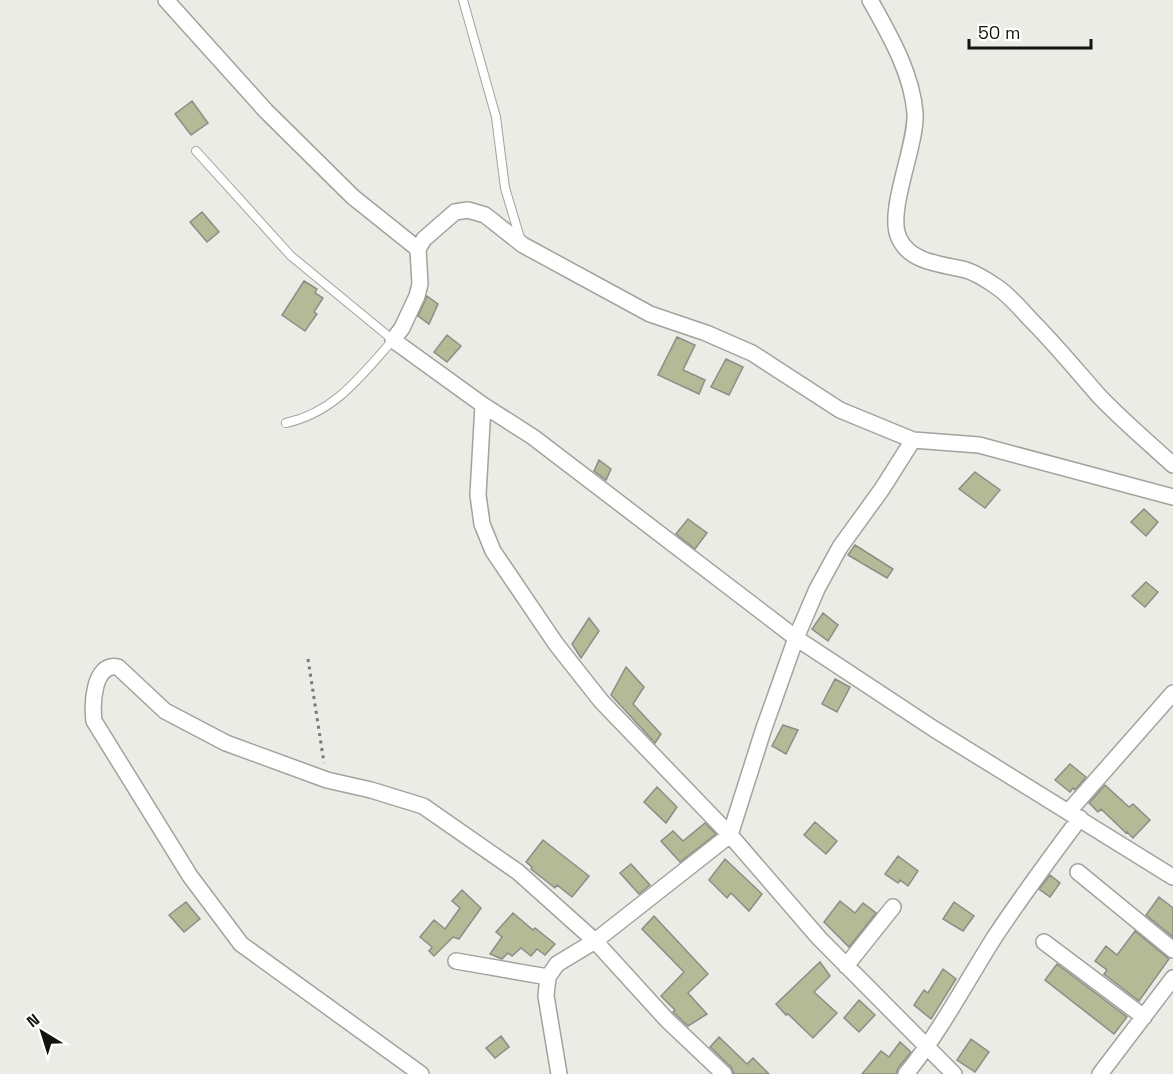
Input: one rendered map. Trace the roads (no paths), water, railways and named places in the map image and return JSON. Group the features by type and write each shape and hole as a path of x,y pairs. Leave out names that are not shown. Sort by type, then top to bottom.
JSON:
{"street":[{"path":"166,0 274,119 353,197 418,249"},
{"path":"870,0 889,34 911,88 915,114 914,133 895,221 897,237 915,256 982,277 1004,292 1064,353 1101,398 1173,465"},
{"path":"1173,497 979,445 913,440 840,410 752,353 706,333 650,314 523,245 485,215 468,210 455,212 424,239 418,249 420,284 417,296 402,328 393,340 483,405 533,437 796,638 934,729 1173,877"},
{"path":"483,405 478,495 482,524 493,551 556,644 601,701 730,835 819,938 954,1074"},
{"path":"559,1074 546,996 548,977 557,964 594,941 730,835 763,731 796,638 817,589 840,547 882,489 913,440"},
{"path":"421,1074 241,944 190,876 93,722 92,709 96,682 100,675 109,668 118,667 165,711 226,743 327,780 371,790 423,806 518,872 594,941 667,1020 724,1074"},
{"path":"906,1074 928,1047 995,937 1041,870 1074,815 1173,693"},
{"path":"1077,872 1173,950"},
{"path":"846,966 893,907"},
{"path":"1044,942 1144,1017"},
{"path":"456,961 548,977"},
{"path":"1100,1074 1173,978"}],"lane":[{"path":"463,0 495,117 505,188 523,245"},
{"path":"196,151 291,256 393,340 357,382 323,410 306,419 286,423"}]}
